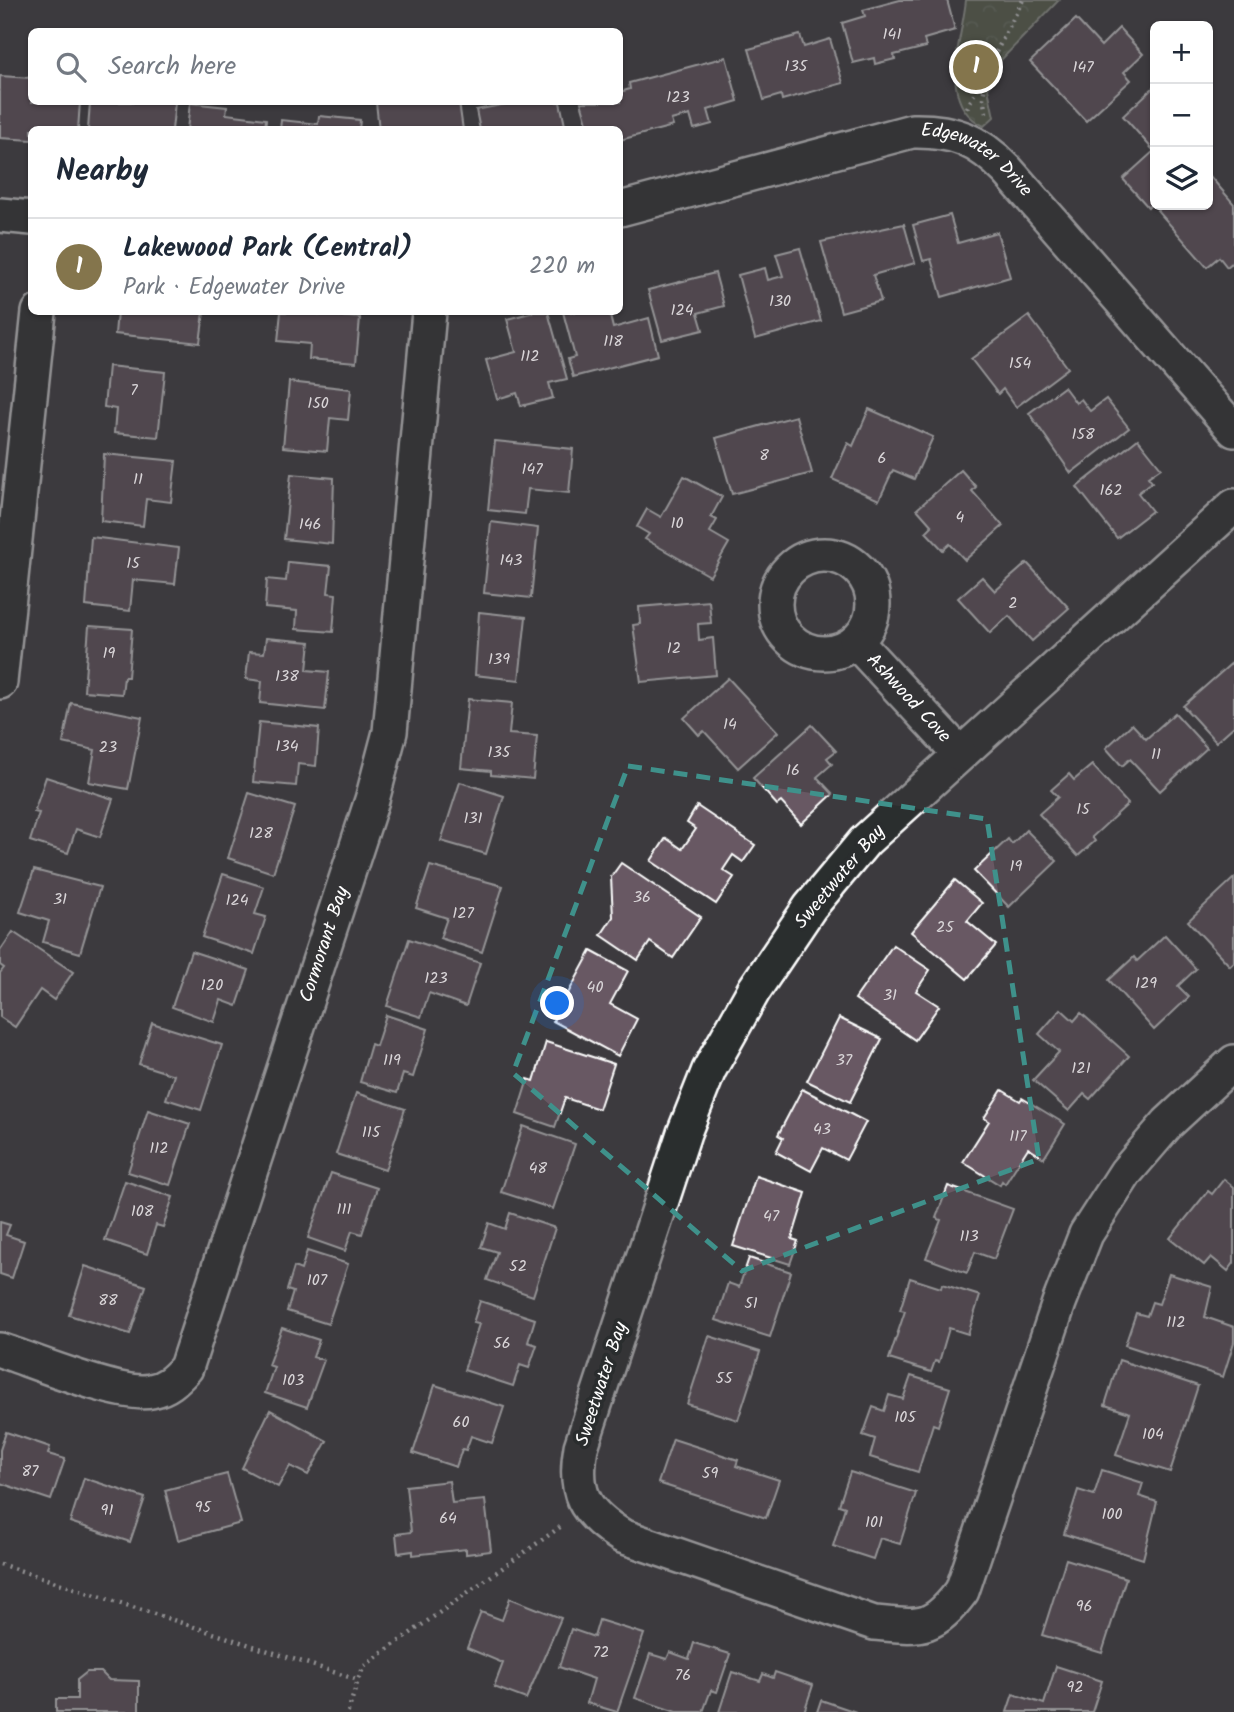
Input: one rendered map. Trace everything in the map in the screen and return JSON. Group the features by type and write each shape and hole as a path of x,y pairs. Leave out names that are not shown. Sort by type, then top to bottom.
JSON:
{"street":[{"name":"Edgewater Drive","path":"623,208 912,131 936,130 973,143 1234,430"},
{"path":"0,215 28,218"},
{"path":"0,682 39,315"},
{"name":"Cormorant Bay","path":"0,1350 112,1387 148,1392 170,1385 186,1368 364,827 390,732 429,315"},
{"name":"Sweetwater Bay","path":"584,1505 576,1473 581,1447 684,1133 709,1070 754,990 810,907 865,841 1234,506"},
{"name":"Ashwood Cove","path":"856,642 960,754"},
{"path":"584,1505 600,1523 622,1536 874,1623 918,1626 943,1616 962,1591 1059,1303 1086,1234 1126,1172 1168,1123 1234,1062"}],"path":[{"path":"988,69 983,98 996,134 973,143 966,110 1023,0"},
{"path":"348,1712 364,1666 572,1519 584,1505"},
{"path":"0,1564 358,1680"}],"highlighted area":[{"path":"628,766 987,819 1039,1159 742,1271 513,1073"}],"green space":[{"path":"966,0 1059,0 999,62 988,89 994,117 984,126 969,116 960,103 956,87 957,52"}],"building":[{"path":"900,0 947,0 955,30 924,39 926,47 894,55 895,59 875,64 874,58 853,63 842,23 865,16 863,10"},
{"path":"1076,19 1101,46 1119,28 1143,54 1124,72 1131,80 1086,121 1030,62"},
{"path":"800,35 804,47 830,39 843,83 782,100 781,95 764,100 749,49"},
{"path":"726,57 738,101 708,110 712,124 694,129 690,115 671,120 673,126 623,139 623,126 588,126 582,105 623,105 623,91 630,89 629,83"},
{"path":"0,76 28,78 28,105 80,105 78,126 28,126 28,140 0,138"},
{"path":"1150,91 1150,146 1123,116"},
{"path":"90,105 175,105 172,126 88,126"},
{"path":"190,105 227,107 226,114 266,119 265,126 187,126"},
{"path":"376,105 459,105 462,126 379,126"},
{"path":"501,105 561,105 565,126 479,126 476,110"},
{"path":"319,116 360,120 359,126 280,126 281,120 318,124"},
{"path":"1150,155 1150,205 1148,207 1123,179"},
{"path":"1213,180 1234,204 1234,261 1227,267 1219,257 1207,267 1157,210 1213,210"},
{"path":"950,215 958,243 997,232 1010,277 942,297 931,259 923,261 913,225"},
{"path":"904,224 915,263 873,275 881,301 841,312 821,242"},
{"path":"800,248 821,321 755,339 738,275 765,268 768,280 783,276 776,254"},
{"path":"715,273 724,306 698,313 703,330 662,340 648,290"},
{"path":"117,315 204,315 200,343 115,334"},
{"path":"281,315 360,318 356,363 309,359 310,344 278,341"},
{"path":"522,315 549,315 567,379 549,383 553,398 521,406 517,393 497,399 486,360 516,352 507,319"},
{"path":"564,315 610,315 613,328 649,318 658,355 573,377 568,359 575,357"},
{"path":"1029,316 1068,368 1016,407 1003,389 998,394 971,359"},
{"path":"108,366 165,372 158,437 114,433 116,409 104,407"},
{"path":"289,382 351,389 348,420 330,418 327,451 283,447"},
{"path":"1064,387 1076,403 1081,399 1090,411 1106,399 1129,428 1071,473 1029,413"},
{"path":"869,409 933,437 914,479 893,470 879,500 832,479 848,443 853,446"},
{"path":"796,416 812,473 732,494 716,438"},
{"path":"1138,439 1161,468 1148,477 1152,482 1138,493 1152,511 1117,538 1077,487"},
{"path":"495,441 573,449 569,493 528,489 525,514 488,510"},
{"path":"104,454 176,461 171,502 146,499 143,526 101,521"},
{"path":"961,470 976,487 972,491 1003,526 965,560 950,544 943,550 926,532 932,526 917,509"},
{"path":"291,474 334,478 332,544 284,539"},
{"path":"684,476 722,497 711,517 717,520 710,532 729,543 710,576 645,539 649,534 637,527 647,509 661,517"},
{"path":"491,522 538,528 531,598 484,593"},
{"path":"91,537 179,548 175,584 133,580 130,611 86,606"},
{"path":"288,562 331,566 328,593 336,594 333,632 296,629 297,611 265,608 267,579 286,581"},
{"path":"1027,563 1069,608 1032,641 1009,616 990,633 958,598 982,577 995,591"},
{"path":"709,601 711,623 698,624 699,640 713,638 716,675 641,682 633,625 640,624 639,607"},
{"path":"479,612 526,617 519,680 475,675"},
{"path":"89,626 132,629 128,677 124,677 122,694 84,691"},
{"path":"266,638 310,642 307,670 329,672 325,710 260,703 262,681 246,679 249,652 264,653"},
{"path":"1234,661 1234,726 1216,742 1183,706"},
{"path":"728,678 778,732 738,768 704,731 699,735 684,718"},
{"path":"468,699 512,703 509,734 537,736 533,779 491,775 491,771 461,768"},
{"path":"71,703 142,717 128,789 89,782 95,750 63,743"},
{"path":"1175,713 1207,748 1160,791 1130,759 1122,766 1106,748 1132,724 1146,739"},
{"path":"259,722 319,728 316,766 298,764 296,786 253,782"},
{"path":"812,725 836,751 827,758 832,764 817,777 833,794 801,824 781,802 777,805 753,778"},
{"path":"1092,765 1128,804 1092,837 1095,841 1078,856 1039,814 1058,797 1051,790 1069,774 1074,780"},
{"path":"46,777 113,799 100,837 76,829 68,853 30,841 39,813 34,812"},
{"path":"460,782 504,796 486,854 441,841"},
{"path":"249,793 295,807 273,873 228,858"},
{"path":"697,806 755,845 743,862 733,855 723,870 734,877 716,904 651,861 666,838 682,849 696,829 687,823"},
{"path":"1026,830 1057,861 1009,907 974,871 1008,839 1012,844"},
{"path":"621,863 701,917 673,958 650,942 638,960 601,935 613,917 611,877"},
{"path":"430,866 503,886 482,952 440,938 447,918 416,908"},
{"path":"34,870 100,887 80,953 43,942 49,921 20,912"},
{"path":"223,874 264,887 255,914 266,917 254,954 202,937"},
{"path":"1234,878 1234,962 1230,966 1188,921"},
{"path":"955,880 982,903 967,921 996,945 967,979 911,932"},
{"path":"13,932 73,972 54,1000 40,990 15,1027 0,1017 0,973 4,968 0,965 0,951"},
{"path":"1165,935 1196,969 1178,986 1189,997 1154,1030 1109,980 1134,957 1137,961"},
{"path":"409,939 480,963 466,1006 429,993 421,1017 387,1006"},
{"path":"893,945 930,970 916,991 939,1006 915,1040 855,999"},
{"path":"191,951 249,970 237,1006 221,1000 214,1022 172,1007"},
{"path":"591,951 628,971 610,1004 637,1019 618,1056 553,1021"},
{"path":"1061,1009 1074,1021 1081,1013 1129,1056 1090,1099 1084,1094 1069,1111 1033,1080 1059,1052 1039,1034"},
{"path":"386,1015 428,1029 413,1077 403,1074 397,1093 360,1082 371,1044 376,1046"},
{"path":"839,1018 882,1039 850,1102 807,1081"},
{"path":"152,1023 222,1045 201,1110 166,1099 174,1075 139,1064"},
{"path":"546,1042 614,1064 599,1109 565,1098 555,1127 517,1114 528,1079 534,1081"},
{"path":"802,1089 866,1122 846,1160 823,1148 811,1171 776,1152 783,1138 778,1135"},
{"path":"1002,1090 1020,1101 1022,1098 1065,1124 1044,1158 1028,1148 1005,1184 1002,1181 1000,1185 963,1162 989,1121 984,1118"},
{"path":"356,1093 405,1109 385,1170 336,1154"},
{"path":"148,1110 190,1124 170,1185 128,1172"},
{"path":"523,1126 575,1144 553,1209 501,1192"},
{"path":"331,1173 377,1188 362,1234 352,1231 345,1251 308,1238"},
{"path":"756,1176 806,1193 792,1239 798,1241 790,1264 733,1246"},
{"path":"1224,1179 1234,1187 1234,1263 1228,1271 1211,1257 1204,1265 1170,1238 1208,1191 1212,1194"},
{"path":"125,1181 173,1197 163,1227 156,1225 147,1254 105,1240"},
{"path":"948,1186 1013,1209 994,1259 975,1252 967,1273 926,1258 941,1220 936,1218"},
{"path":"510,1213 555,1228 533,1296 487,1280 497,1252 481,1247 489,1223 505,1229"},
{"path":"0,1222 10,1225 6,1235 24,1241 12,1278 0,1274"},
{"path":"307,1251 348,1264 328,1324 287,1311 293,1292 287,1290 294,1267 301,1270"},
{"path":"749,1258 791,1272 770,1337 716,1320 728,1283 739,1287"},
{"path":"85,1266 146,1286 130,1334 69,1315"},
{"path":"1169,1274 1212,1287 1205,1317 1234,1327 1234,1342 1223,1377 1125,1345 1136,1313 1147,1316 1152,1302 1159,1304"},
{"path":"910,1278 941,1288 942,1284 980,1296 968,1334 949,1328 939,1362 935,1361 931,1372 889,1359 905,1311 900,1310"},
{"path":"480,1301 535,1319 528,1342 537,1345 529,1368 520,1365 513,1386 464,1370 479,1324 473,1323"},
{"path":"282,1328 319,1340 313,1357 324,1360 307,1407 265,1393 274,1367 268,1365"},
{"path":"709,1336 760,1352 738,1420 687,1404"},
{"path":"1119,1360 1198,1386 1170,1472 1116,1455 1130,1413 1105,1405"},
{"path":"911,1376 950,1388 938,1426 933,1424 918,1472 870,1457 875,1439 863,1435 873,1407 884,1411 889,1395 903,1399"},
{"path":"435,1385 504,1407 492,1443 471,1436 466,1450 462,1449 456,1467 413,1453"},
{"path":"270,1410 327,1441 308,1475 290,1466 278,1487 242,1468"},
{"path":"6,1432 50,1447 48,1454 65,1459 51,1500 0,1483 0,1450"},
{"path":"673,1439 738,1460 736,1466 779,1480 766,1518 658,1483"},
{"path":"1102,1470 1143,1483 1139,1496 1157,1502 1143,1559 1064,1534 1078,1490 1094,1495"},
{"path":"850,1472 916,1493 900,1544 880,1538 873,1559 833,1546 845,1507 839,1505"},
{"path":"227,1474 241,1523 178,1540 165,1490"},
{"path":"84,1478 145,1498 130,1542 70,1522"},
{"path":"449,1481 452,1503 485,1500 491,1551 466,1554 466,1549 413,1555 413,1551 398,1553 396,1534 411,1532 406,1486"},
{"path":"1066,1559 1126,1578 1102,1653 1042,1635"},
{"path":"510,1598 561,1618 526,1699 494,1687 503,1663 467,1648 481,1612 502,1620"},
{"path":"599,1620 644,1634 617,1712 587,1703 594,1679 559,1667 571,1629 594,1637"},
{"path":"694,1643 730,1654 717,1692 711,1690 703,1712 676,1712 635,1698 650,1654 667,1659 670,1652 689,1659"},
{"path":"1056,1666 1102,1681 1092,1712 1007,1712 1013,1694 1044,1704"},
{"path":"87,1672 101,1672 109,1680 139,1681 139,1712 56,1712 56,1699 77,1699 77,1680"},
{"path":"732,1672 760,1681 763,1674 773,1678 775,1672 813,1685 804,1712 719,1712"},
{"path":"821,1700 856,1712 817,1712"}],"place":[{"name":"Lakewood Park (Central)","path":"976,67"}]}
